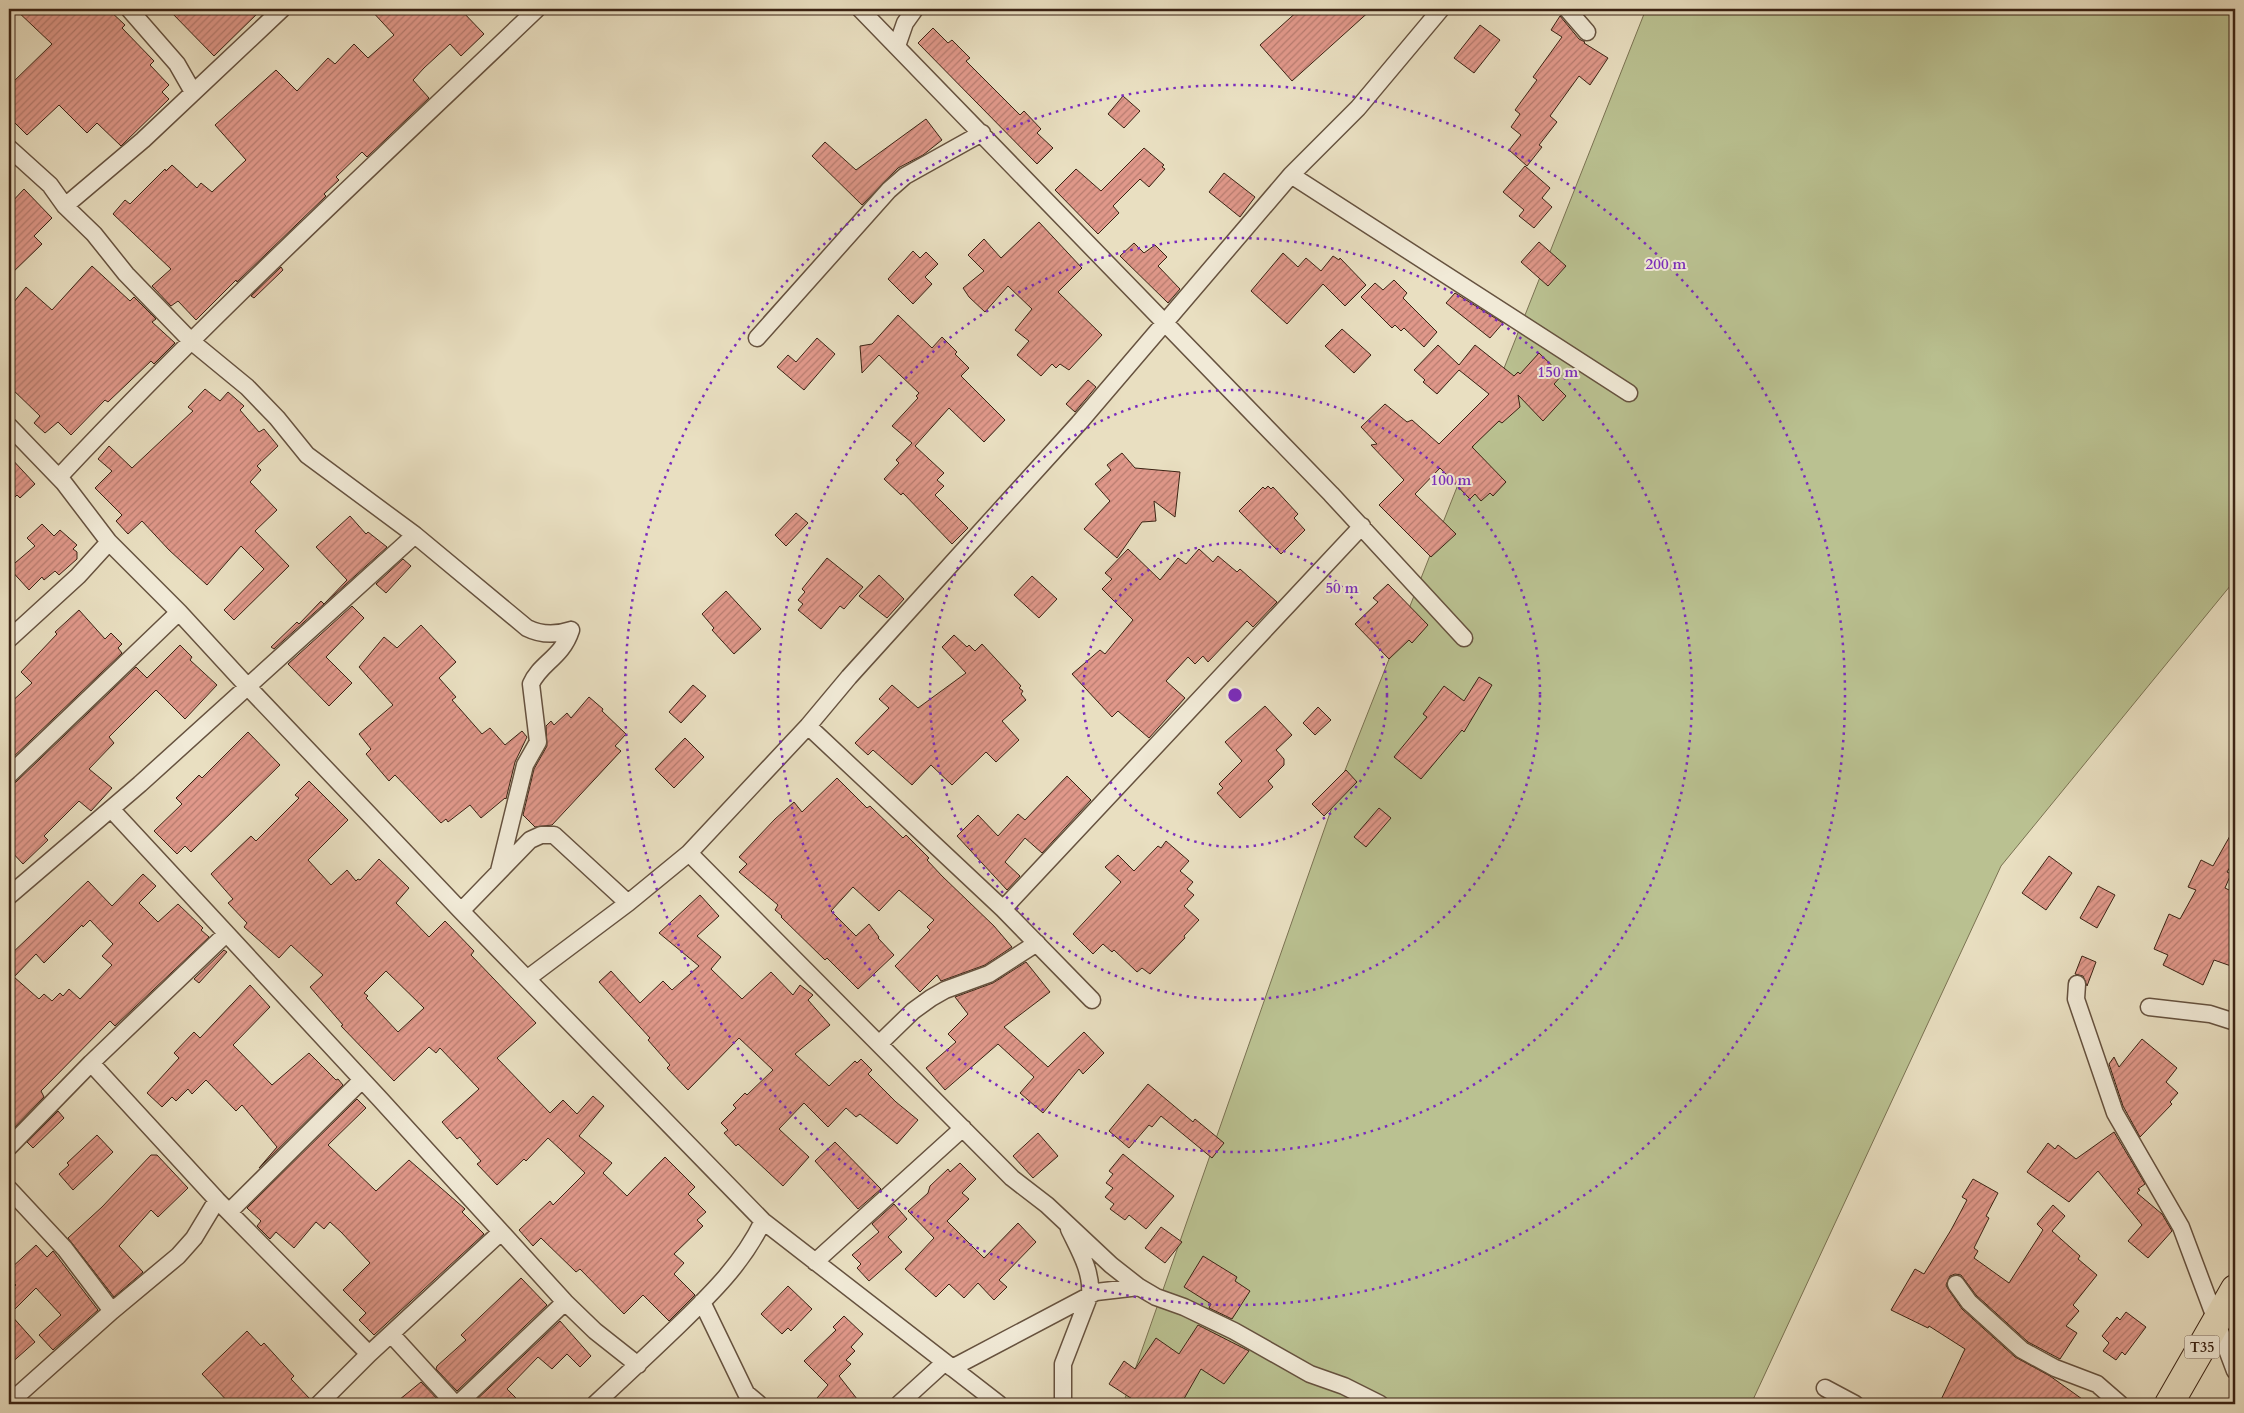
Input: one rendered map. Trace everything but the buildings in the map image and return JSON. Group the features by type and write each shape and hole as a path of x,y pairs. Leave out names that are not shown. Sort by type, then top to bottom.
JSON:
{"highway":[{"name":"T35","path":"2169,1404 2235,1289"}],"street":[{"path":"129,9 177,64 193,92"},
{"path":"65,206 143,140 282,9"},
{"path":"58,477 191,341 537,9"},
{"path":"860,9 1166,321 1362,526 1464,638"},
{"path":"897,46 905,23 915,9"},
{"path":"528,978 628,903 689,853 808,726 849,677 1079,423 1291,175 1358,108 1442,9"},
{"path":"1567,9 1587,32"},
{"path":"757,338 889,190 905,176 982,133"},
{"path":"9,148 50,185 65,206 94,234 126,274 191,341 247,387 277,418 307,455 415,535 527,628 555,634 571,630 563,649 534,678 531,684 538,742 525,765 499,871"},
{"path":"1291,175 1629,393"},
{"path":"9,426 58,477 109,542 179,612 461,911 763,1222 999,1404"},
{"path":"1003,909 1362,526"},
{"path":"9,896 111,809 415,535"},
{"path":"9,638 78,576 109,542"},
{"path":"9,775 179,612"},
{"path":"808,726 1003,909 1092,1000"},
{"path":"111,809 565,1302 595,1331 638,1365"},
{"path":"461,911 530,840 541,835 554,835 628,903"},
{"path":"689,853 1012,1178 1065,1222 1111,1265 1156,1297 1184,1307 1240,1334 1310,1374 1344,1386 1380,1404"},
{"path":"9,1147 90,1063 226,934"},
{"path":"879,1044 913,1011 930,998 945,990 989,974 1038,943"},
{"path":"2077,984 2076,999 2115,1113 2181,1227 2235,1371"},
{"path":"2149,1007 2210,1014 2235,1022"},
{"path":"90,1063 217,1200 369,1354"},
{"path":"229,1212 362,1080"},
{"path":"816,1262 963,1128"},
{"path":"9,1189 65,1249 112,1311"},
{"path":"9,1403 112,1311 178,1256 194,1238 217,1200"},
{"path":"595,1404 702,1302 743,1256 763,1222"},
{"path":"1063,1404 1063,1364 1090,1294 1091,1278 1065,1222"},
{"path":"319,1404 369,1354 501,1232"},
{"path":"1956,1284 1969,1302 2022,1350 2055,1368 2097,1384 2120,1404"},
{"path":"899,1404 948,1365 1090,1294 1104,1290 1138,1286"},
{"path":"391,1334 457,1404 565,1302"},
{"path":"702,1302 746,1393 759,1404"},
{"path":"1825,1388 1855,1404"}],"green space":[{"path":"1646,9 2235,9 2235,580 2001,866 1751,1404 1123,1404 1344,773"}]}
